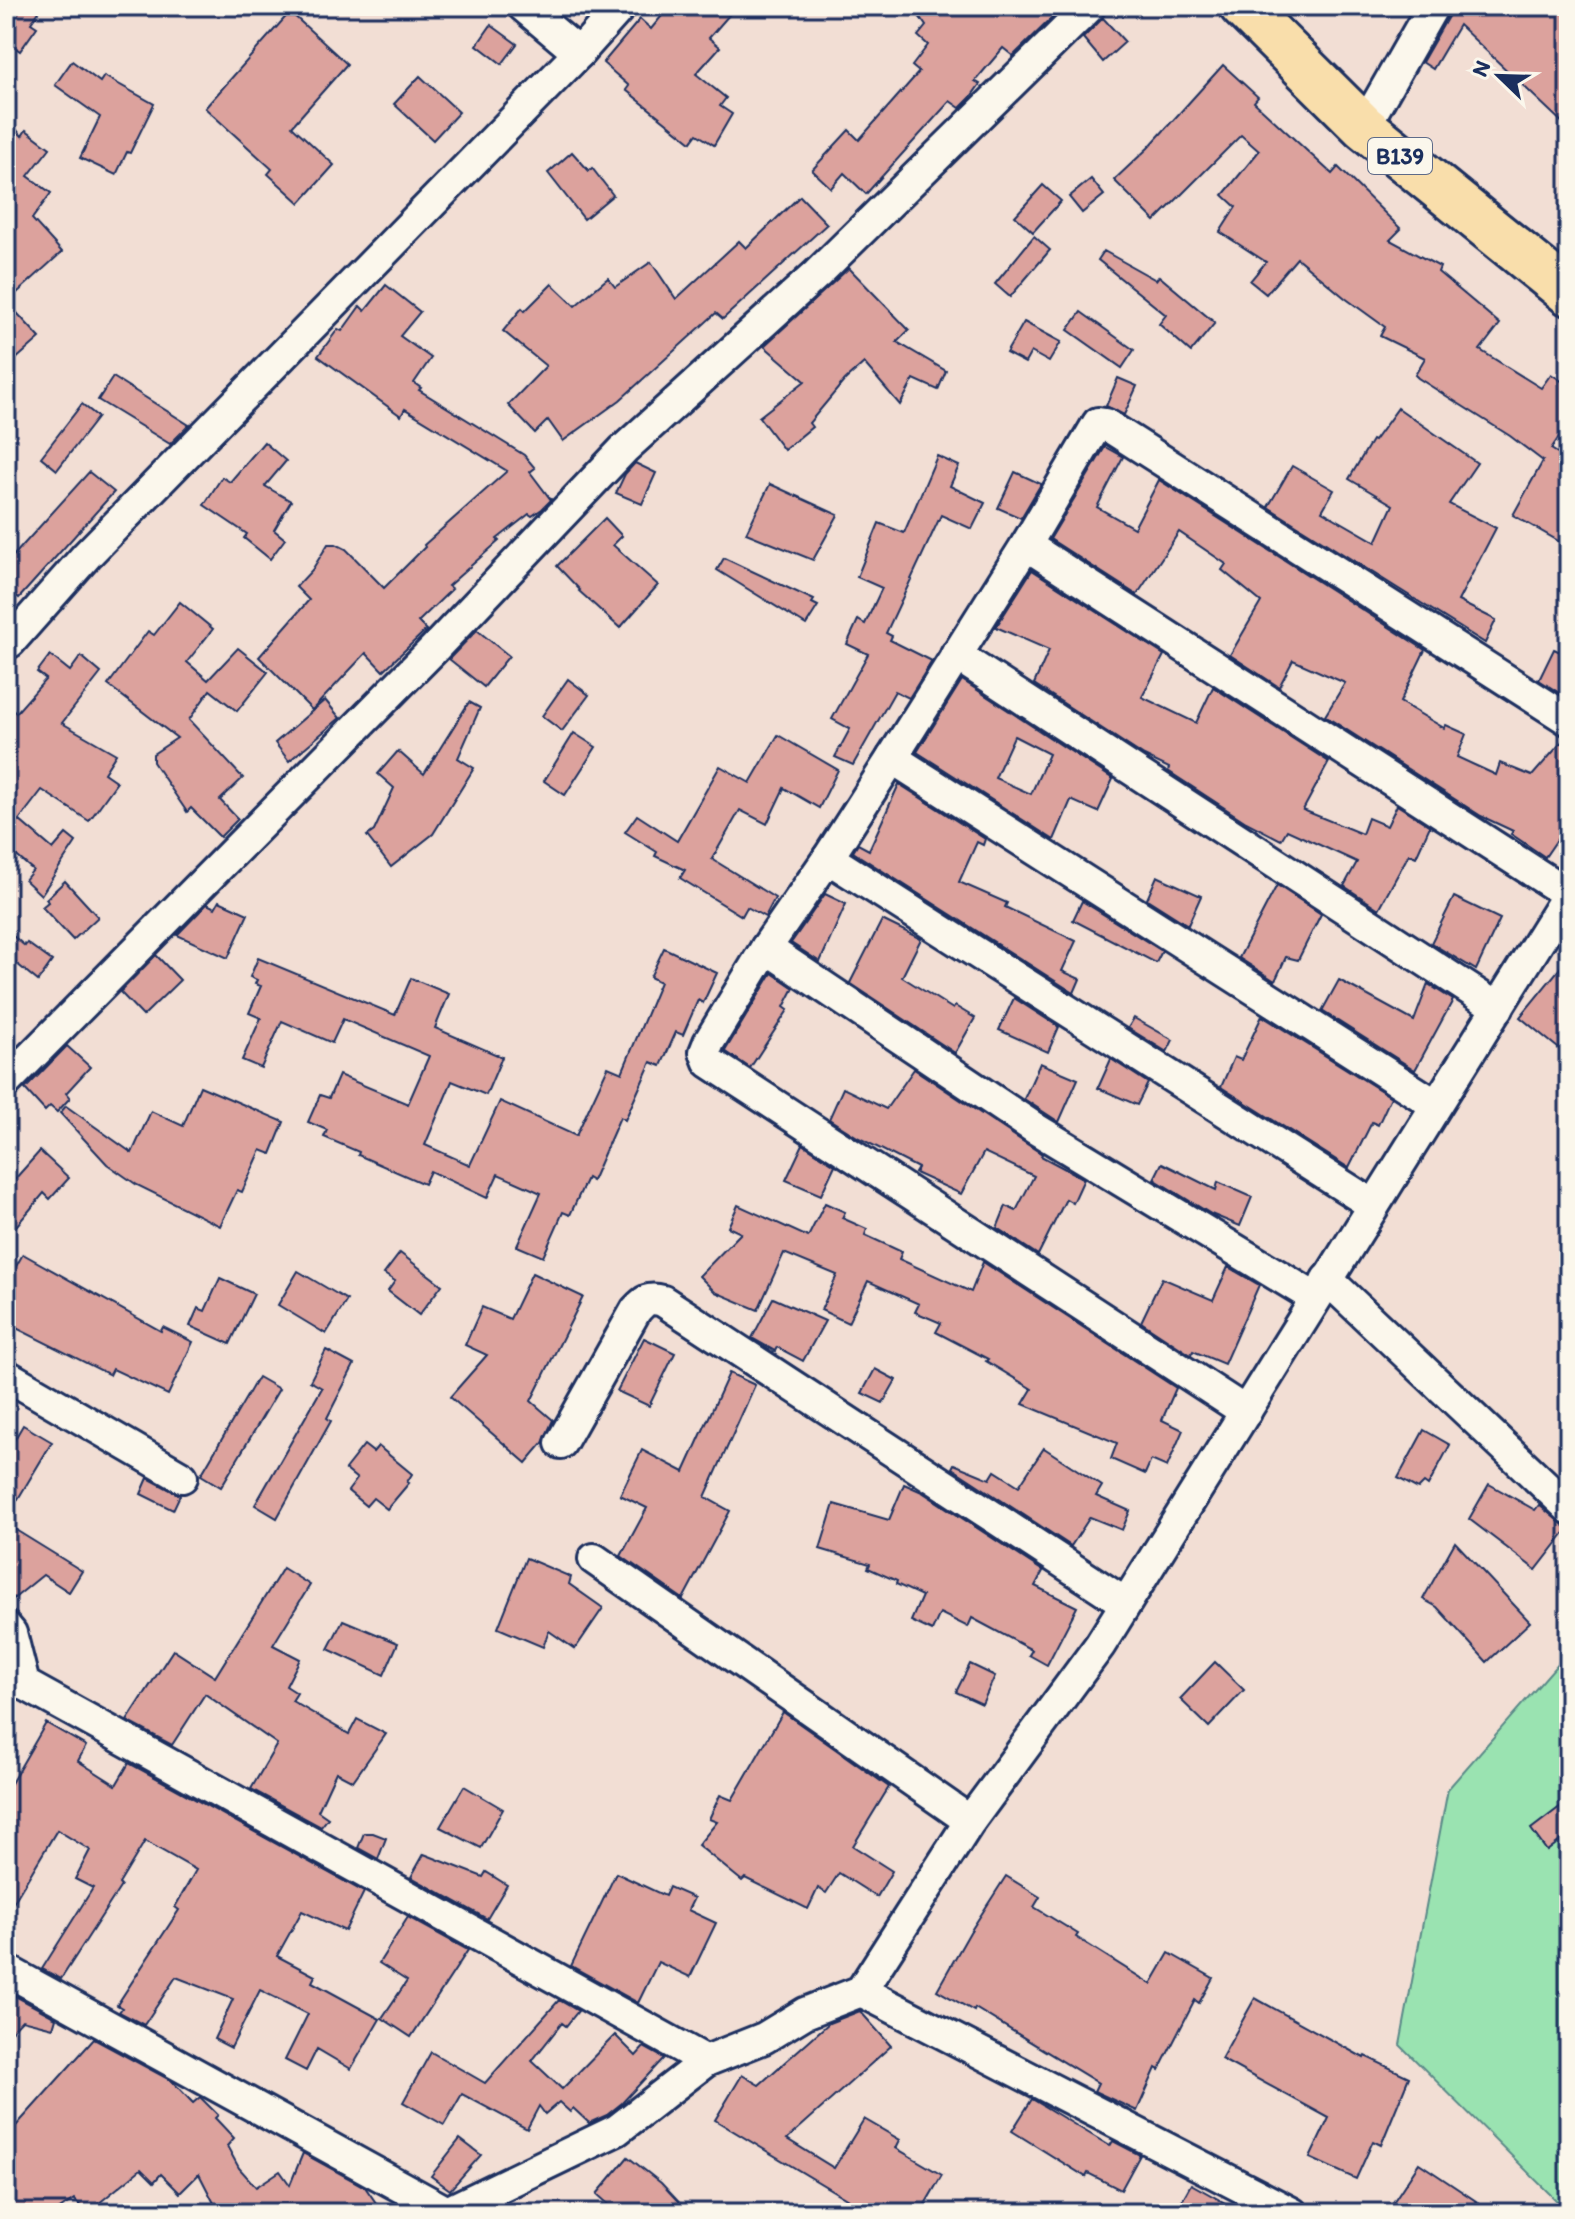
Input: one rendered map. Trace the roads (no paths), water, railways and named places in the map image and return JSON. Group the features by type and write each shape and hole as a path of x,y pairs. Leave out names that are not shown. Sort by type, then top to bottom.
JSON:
{"main road":[{"name":"B139","path":"1242,6 1364,127 1569,293"}],"street":[{"path":"523,6 579,53"},
{"path":"10,642 87,555 579,53 621,6"},
{"path":"6,1082 434,649 624,449 817,274 1090,6"},
{"path":"1364,127 1433,6"},
{"path":"1246,1412 709,1062 705,1052 709,1042 766,948 828,858 1026,545 1098,423 1105,424 1569,720"},
{"path":"6,1970 446,2213 617,2130 706,2061 764,2038 805,2013 861,1991 970,1821 1100,1645 1569,894 1026,545"},
{"path":"956,655 1498,1008"},
{"path":"892,758 1436,1105"},
{"path":"828,858 1373,1205"},
{"path":"766,948 1036,1129 1321,1288 1569,1508"},
{"path":"561,1443 636,1310 652,1298 663,1301 1125,1603"},
{"path":"6,1375 182,1477"},
{"path":"594,1559 970,1821"},
{"path":"6,1627 11,1633 24,1684 706,2061"},
{"path":"861,1991 1292,2213"}]}
